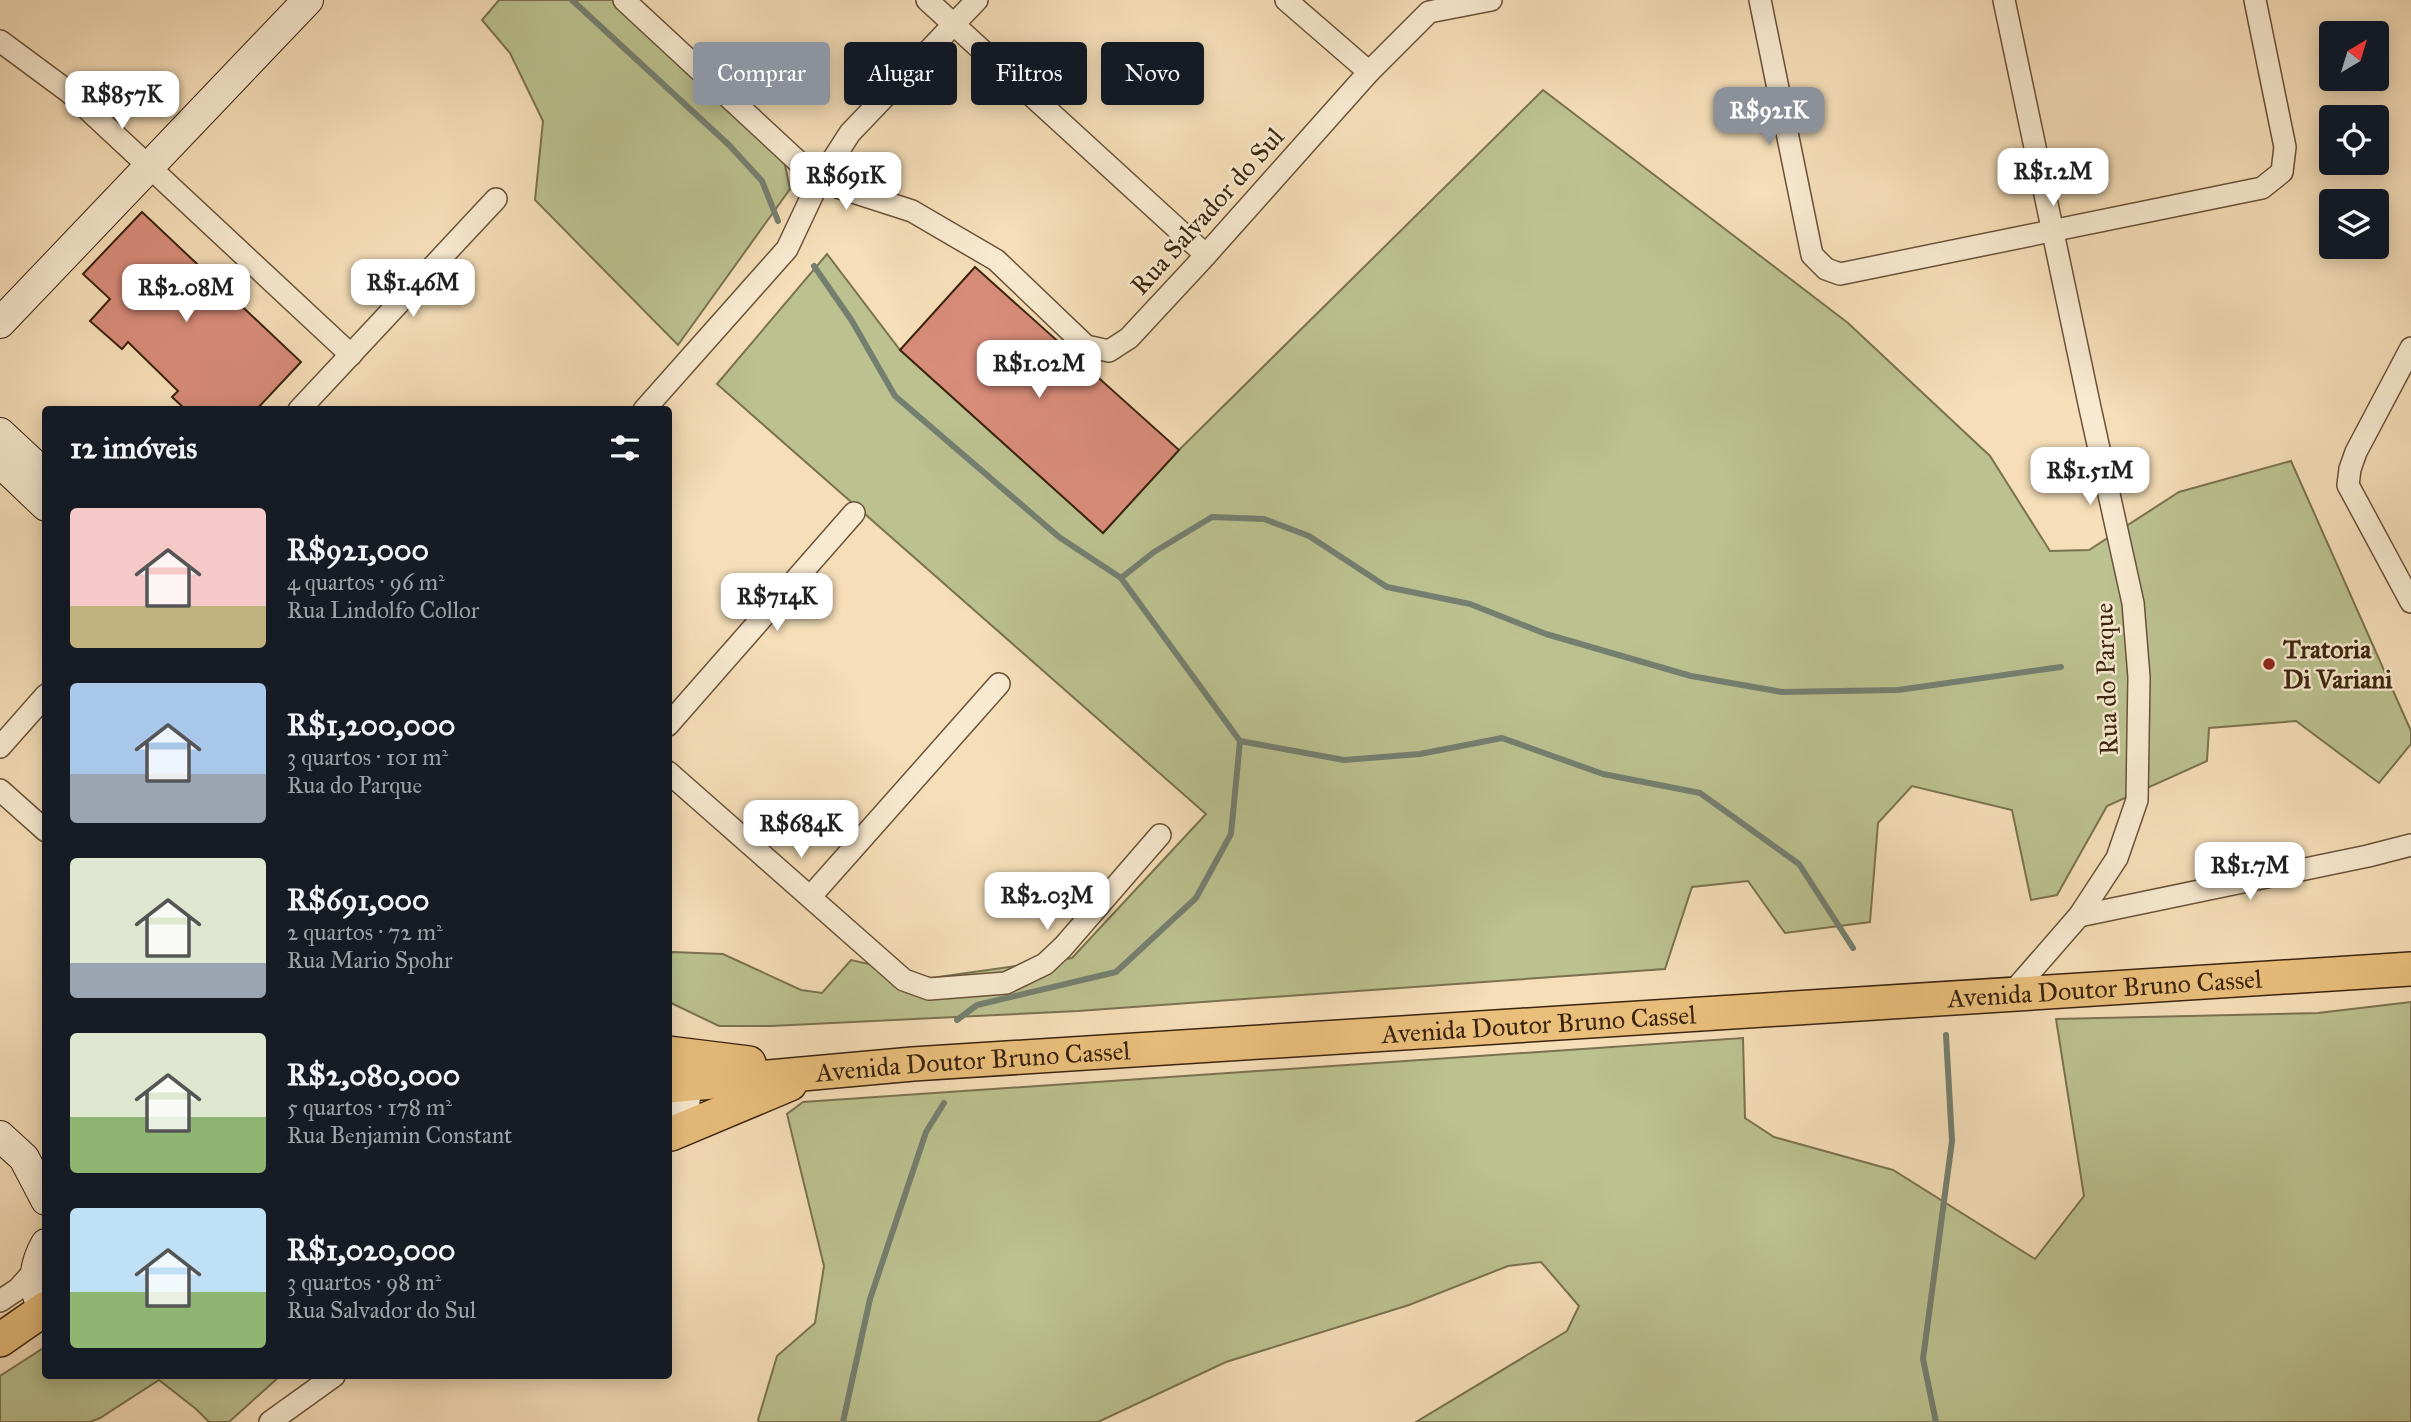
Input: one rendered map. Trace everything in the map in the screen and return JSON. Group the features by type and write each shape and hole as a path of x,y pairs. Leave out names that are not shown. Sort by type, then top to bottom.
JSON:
{"main road":[{"path":"0,323 282,0"},
{"path":"0,296 308,0"},
{"path":"0,433 42,472"},
{"path":"0,462 42,502"},
{"name":"Avenida Doutor Bruno Cassel","path":"818,1072 2411,968"},
{"path":"672,1132 681,1118 686,1100 673,1069 818,1072"},
{"path":"672,1134 818,1072"},
{"path":"0,1136 35,1163 42,1187"},
{"path":"41,1256 36,1290 42,1305"},
{"path":"4,1329 42,1310"}],"street":[{"path":"624,0 820,181"},
{"path":"927,0 1206,256"},
{"path":"648,406 787,249 820,181 850,134 977,0"},
{"path":"1286,0 1369,72"},
{"name":"Rua Salvador do Sul","path":"820,181 912,211 996,260 1086,346 1109,351 1129,338 1206,256 1369,72 1429,12 1491,0"},
{"path":"1760,0 1812,255 1826,269 1840,274 2262,188 2282,172 2285,147 2255,0"},
{"name":"Rua do Parque","path":"2004,0 2133,603 2139,677 2137,800 2117,858 2078,916 2011,994"},
{"path":"0,41 69,92 351,355"},
{"path":"303,406 496,199"},
{"path":"2411,348 2356,452 2348,485 2411,602"},
{"path":"672,720 854,513"},
{"path":"811,897 999,684"},
{"path":"0,747 42,700"},
{"path":"672,775 904,980 929,989 1006,984 1045,964 1063,947 1160,835"},
{"path":"0,790 42,827"},
{"path":"2078,916 2411,845"},
{"path":"0,1301 18,1289 41,1256"},
{"path":"270,1422 330,1379"}],"green space":[{"path":"499,0 624,0 693,66 693,105 734,105 763,133 785,165 790,189 678,345 535,200 543,121 510,53 482,20"},
{"path":"1543,90 1848,323 1990,456 2050,551 2089,550 2179,492 2291,461 2411,731 2411,744 2379,783 2296,721 2209,728 2207,761 2107,806 2057,895 2031,900 2012,810 1912,786 1878,823 1870,922 1785,933 1748,881 1692,887 1665,969 1078,1011 771,1026 719,1026 672,1003 673,952 723,954 801,990 822,993 851,960 931,978 1072,958 1206,814 717,384 827,254 900,350 1103,533 1179,450"},
{"path":"2411,1002 2411,1422 1416,1422 1567,1331 1579,1306 1541,1262 1508,1266 1409,1305 1226,1362 1098,1422 758,1420 777,1356 815,1323 824,1266 787,1114 803,1102 1743,1038 1745,1118 1774,1137 1893,1170 2035,1259 2084,1196 2056,1019 2318,1013"},
{"path":"42,1349 42,1379 277,1379 229,1422 209,1422 159,1380 90,1422 0,1422 0,1376"}],"building":[{"path":"142,212 301,362 260,406 182,406 172,397 178,391 128,342 122,349 90,321 110,299 83,274"},
{"path":"975,267 1179,450 1103,533 900,350"}],"waterway":[{"path":"572,0 729,145 762,181 778,221"},
{"path":"814,266 852,321 895,396 1059,537 1121,578 1240,741 1231,834 1196,898 1116,972 977,1005 957,1020"},
{"path":"1121,578 1154,552 1212,517 1264,519 1309,536 1387,587 1470,604 1546,634 1691,676 1782,692 1898,690 2061,667"},
{"path":"1240,741 1344,760 1420,754 1502,738 1603,774 1700,793 1799,864 1853,948"},
{"path":"1936,1422 1923,1359 1952,1141 1946,1035"},
{"path":"843,1422 870,1299 926,1132 944,1103"}],"place":[{"name":"Tratoria Di Variani","path":"2269,664"}]}
